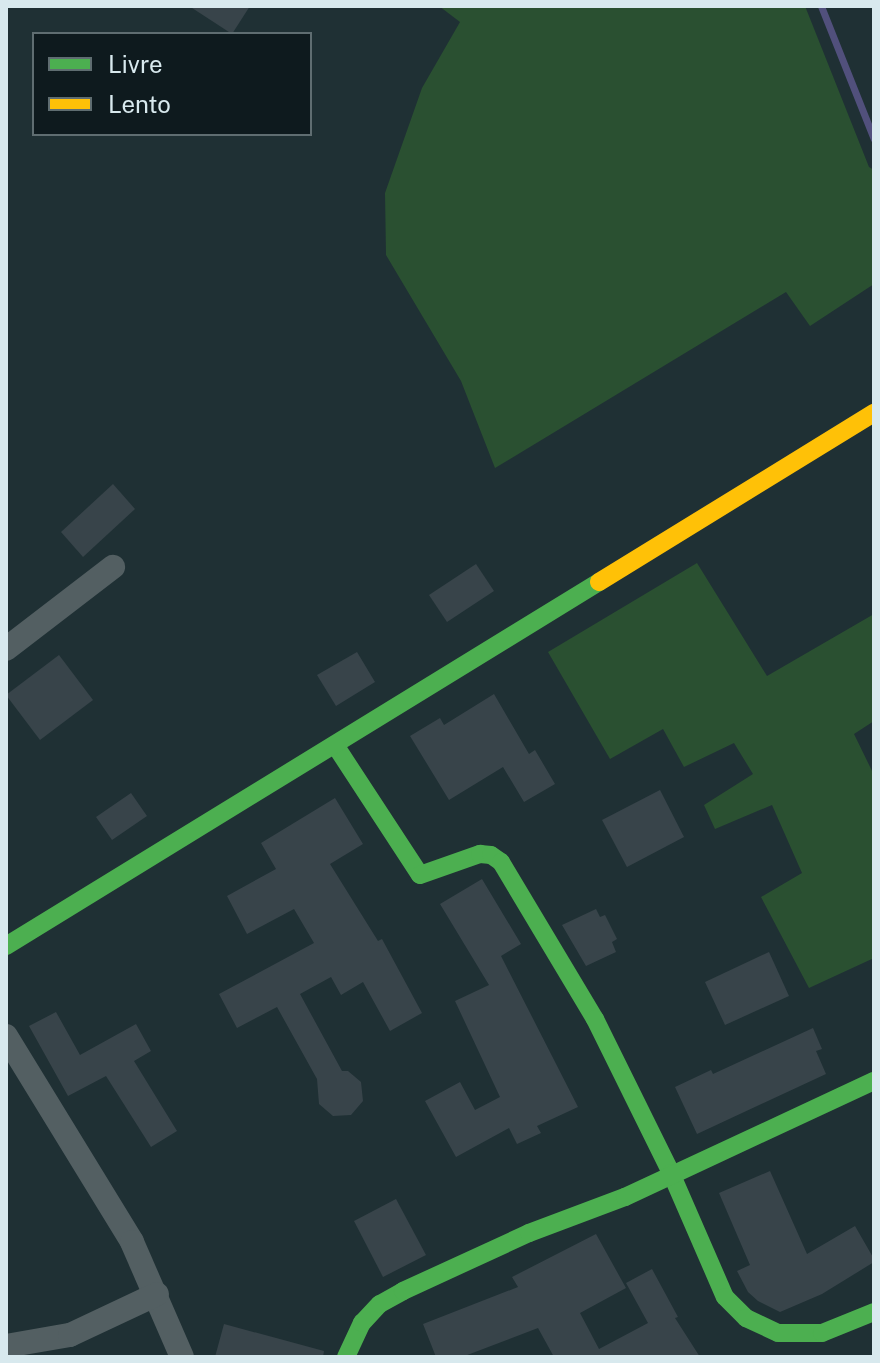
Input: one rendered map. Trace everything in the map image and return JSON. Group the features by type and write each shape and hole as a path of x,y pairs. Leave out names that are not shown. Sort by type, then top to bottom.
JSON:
{"street":[{"path":"6,946 874,413"},
{"path":"6,649 113,567"},
{"path":"335,745 420,875 480,854 491,855 501,862 595,1019 671,1173 725,1297 746,1318 778,1333 822,1333 874,1312"},
{"path":"6,1036 101,1186 157,1294 182,1357"},
{"path":"346,1357 362,1323 380,1304 403,1291 529,1233 625,1197 874,1081"},
{"path":"6,1346 70,1335 157,1294"}],"green space":[{"path":"439,6 805,6 869,167 874,170 874,284 810,326 786,292 495,468 461,381 386,255 385,193 422,88 460,22"},
{"path":"697,563 767,676 874,614 874,721 854,734 874,775 874,958 809,988 761,897 802,873 772,805 715,829 704,805 753,774 734,743 684,767 663,729 610,759 548,652"}],"building":[{"path":"189,6 250,6 233,32"},
{"path":"113,484 135,509 83,557 61,532"},
{"path":"476,564 494,591 447,622 429,595"},
{"path":"357,652 375,682 336,706 317,675"},
{"path":"59,655 93,700 40,740 6,695"},
{"path":"494,694 529,754 535,750 555,784 524,802 503,767 449,800 410,736 440,718 444,725"},
{"path":"660,790 684,837 627,867 602,820"},
{"path":"131,793 147,816 112,840 96,817"},
{"path":"335,798 363,844 330,864 378,941 382,939 422,1013 390,1031 363,982 341,995 331,977 300,994 342,1071 348,1071 361,1082 363,1101 351,1115 333,1116 319,1104 317,1079 277,1007 237,1028 219,994 314,943 294,909 247,934 227,896 276,869 261,843"},
{"path":"482,879 521,944 501,956 578,1107 537,1126 541,1133 517,1144 509,1128 456,1157 425,1101 460,1082 475,1110 500,1097 455,1001 489,985 440,904"},
{"path":"596,909 600,917 605,915 617,939 612,942 616,952 586,966 562,925"},
{"path":"769,952 789,996 725,1025 705,982"},
{"path":"56,1012 80,1055 136,1024 151,1051 134,1061 177,1131 151,1147 106,1076 68,1096 29,1026"},
{"path":"813,1028 822,1049 816,1051 826,1074 697,1134 675,1087 711,1070 713,1074"},
{"path":"770,1171 807,1254 855,1226 874,1259 874,1262 822,1294 780,1312 748,1292 737,1271 750,1265 719,1193"},
{"path":"396,1199 426,1255 383,1277 354,1221"},
{"path":"596,1234 626,1288 580,1313 599,1349 648,1323 626,1283 652,1269 678,1317 675,1318 700,1357 554,1357 538,1328 462,1357 436,1357 423,1324 518,1287 512,1277"},
{"path":"224,1324 324,1351 323,1357 215,1357"}],"waterway":[{"path":"821,6 874,139"}],"traffic: fast":[{"path":"6,946 599,582"},
{"path":"335,745 420,875 480,854 491,855 501,862 595,1019 671,1173 725,1297 746,1318 778,1333 822,1333 874,1312"},
{"path":"346,1357 362,1323 380,1304 403,1291 529,1233 625,1197 874,1081"}],"traffic: slow":[{"path":"599,582 874,413"}]}
